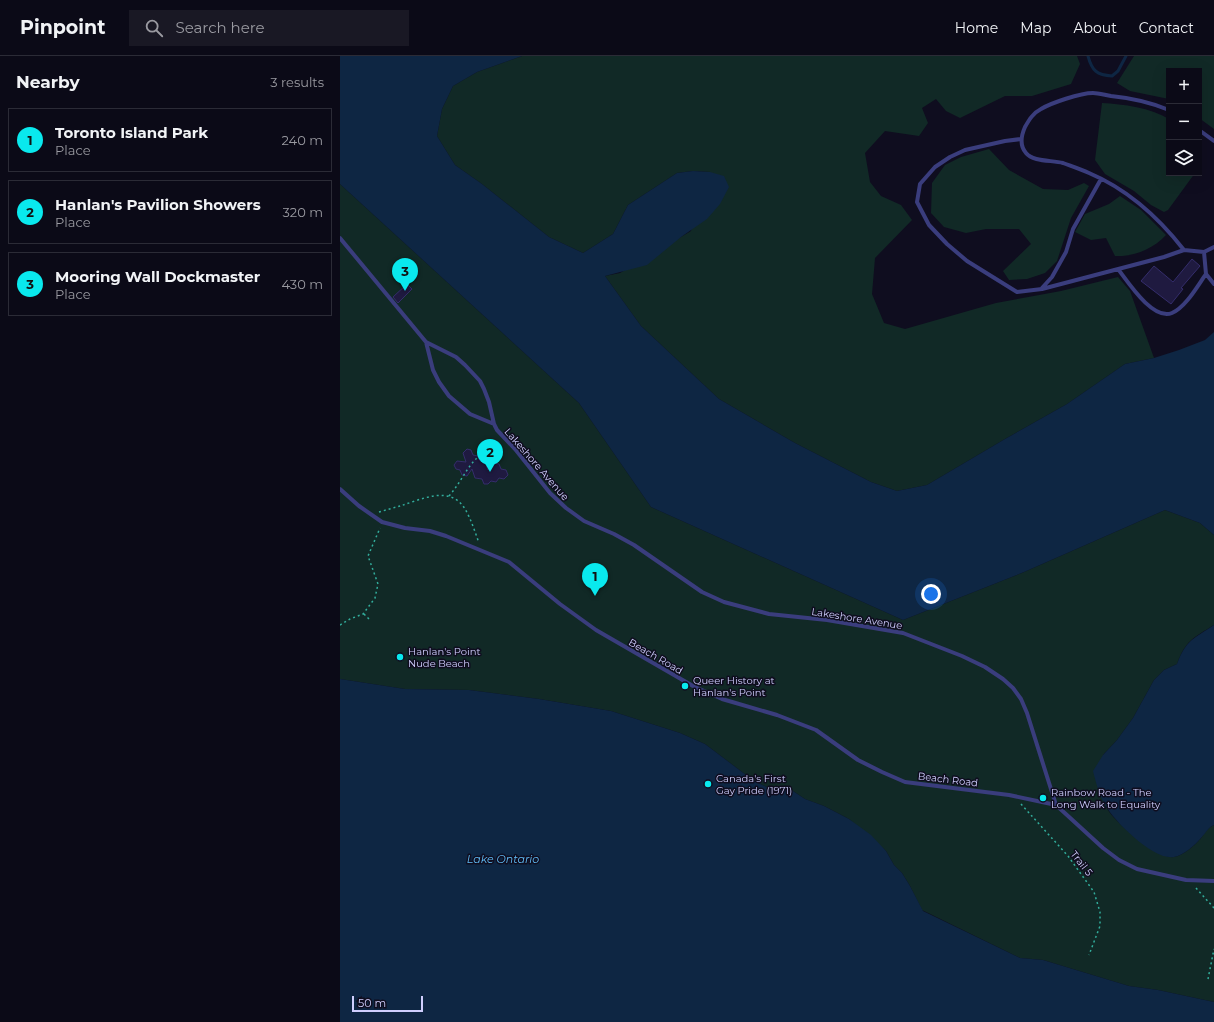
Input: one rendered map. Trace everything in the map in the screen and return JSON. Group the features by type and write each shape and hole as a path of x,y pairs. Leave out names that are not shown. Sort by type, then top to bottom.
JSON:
{"lane":[{"path":"1166,109 1136,99 1092,93 1067,99 1040,109 1031,118 1021,139 1022,148 1026,154 1032,157 1062,163 1089,172 1136,200 1169,231 1184,250"},
{"path":"1202,132 1214,142"},
{"path":"1021,139 1005,140 965,150 950,157 935,167 920,184 917,202 929,225 947,244 968,261 1017,292 1042,289 1164,257 1184,250 1204,252 1214,247"},
{"path":"1042,289 1052,277 1066,252 1073,229 1101,179"},
{"name":"Lakeshore Avenue","path":"340,238 426,342 456,357 480,381 489,402 494,424 550,493 566,508 584,521 614,534 634,545 702,592 724,602 769,614 827,620 904,633 984,667 1014,688 1021,699 1027,713 1056,804 1103,848 1119,860 1137,869 1189,880 1214,881"},
{"path":"1204,252 1206,274 1214,284"},
{"path":"1118,269 1147,304 1156,311 1165,314 1173,313 1183,305 1206,274"},
{"name":"Lakeshore Avenue","path":"426,342 433,370 449,396 470,414 494,424"},
{"name":"Beach Road","path":"340,489 382,522 405,528 430,531 446,536 509,562 560,604 596,630 693,686 722,699 776,715 816,730 858,760 882,772 905,782 1012,795 1056,804"}],"path":[{"path":"449,496 458,485 468,467 478,456 484,451 494,447"},
{"path":"370,514 401,506 432,495 449,496 457,500 465,509 482,550"},
{"path":"340,625 350,619 364,614 375,598 378,584 368,556 382,522"},
{"path":"364,614 369,619"},
{"name":"Trail 5","path":"1012,795 1068,856 1094,892 1100,912 1100,926 1089,955"},
{"path":"1189,880 1214,908"},
{"path":"1208,979 1214,949"}],"green space":[{"path":"522,56 1077,56 1080,64 1071,84 1032,96 1005,96 960,118 946,111 936,99 922,108 928,123 919,136 885,131 865,153 870,182 881,196 901,205 912,220 875,258 872,294 884,323 905,329 996,303 1061,291 1118,277 1130,291 1154,358 1125,364 1067,404 927,485 897,491 871,482 795,443 719,399 641,326 605,276 620,273 691,231 710,172 693,171 677,173 628,205 613,234 583,253 549,237 482,184 455,165 437,136 442,109 453,86 477,72"},
{"path":"1134,56 1214,56 1214,129 1202,120 1202,68 1166,68 1166,98 1130,91 1117,83"},
{"path":"1102,103 1119,104 1137,107 1166,117 1166,176 1193,176 1168,210 1164,212 1151,205 1134,191 1105,174 1095,160"},
{"path":"989,149 1009,170 1043,189 1068,190 1084,183 1089,186 1071,218 1057,261 1045,273 1027,279 1009,280 1003,271 1031,244 1019,229 986,229 966,233 944,227 931,213 932,183 945,165 961,157"},
{"path":"340,184 579,403 651,507 903,620 1024,572 1165,510 1200,523 1214,535 1214,625 1191,640 1180,656 1177,664 1164,670 1154,680 1133,718 1117,740 1103,755 1106,807 1126,830 1147,846 1167,856 1178,856 1192,847 1208,829 1214,825 1214,1002 1158,990 1129,986 1043,960 1020,958 922,910 910,886 902,873 894,865 886,851 849,819 824,806 805,799 790,789 779,787 769,788 754,781 705,744 680,733 611,711 539,699 469,690 405,689 340,679"},
{"path":"1120,196 1141,210 1166,235 1161,240 1143,251 1129,255 1115,256 1106,238 1091,240 1075,232 1085,214 1109,204"}],"water":[{"path":"340,56 522,56 477,72 453,86 442,109 437,136 455,165 482,184 549,237 583,253 613,234 628,205 677,173 693,171 710,172 724,176 729,187 720,204 707,219 681,237 647,265 605,276 641,326 719,399 795,443 871,482 897,491 927,485 1067,404 1125,364 1154,358 1179,350 1205,340 1214,332 1214,535 1200,523 1165,510 1024,572 903,620 651,507 579,403 340,184"},
{"path":"1214,625 1214,825 1210,827 1196,844 1185,852 1178,856 1166,857 1146,847 1126,830 1110,812 1103,801 1093,771 1103,755 1117,740 1133,718 1154,680 1164,670 1177,664 1187,645 1195,637"},
{"name":"Lake Ontario","path":"340,679 405,689 469,690 539,699 611,711 680,733 705,744 754,781 769,788 779,787 790,789 805,799 824,806 849,819 871,835 886,851 894,865 902,873 923,911 1020,958 1043,960 1129,986 1158,990 1214,1002 1214,1022 340,1022"}],"building":[{"path":"1192,259 1200,266 1181,288 1183,289 1171,304 1141,281 1154,266 1173,282"},
{"path":"407,284 412,289 398,303 393,297"},
{"path":"467,449 471,450 473,455 478,456 480,461 485,462 488,470 494,463 499,464 501,469 506,470 508,475 504,479 499,478 496,482 491,481 488,484 484,484 482,479 475,478 472,469 467,476 462,475 460,470 456,469 454,465 457,461 466,462 463,453"}],"waterway":[{"path":"1088,56 1093,69 1102,75 1112,76 1118,71 1126,56"}],"place":[{"name":"Mooring Wall Dockmaster","path":"405,291"},
{"name":"Hanlan's Pavilion Showers","path":"490,472"},
{"name":"Toronto Island Park","path":"595,596"},
{"name":"Hanlan's Point Nude Beach","path":"400,657"},
{"name":"Queer History at Hanlan's Point","path":"685,686"},
{"name":"Canada's First Gay Pride (1971)","path":"708,784"},
{"name":"Rainbow Road - The Long Walk to Equality","path":"1043,798"}]}
